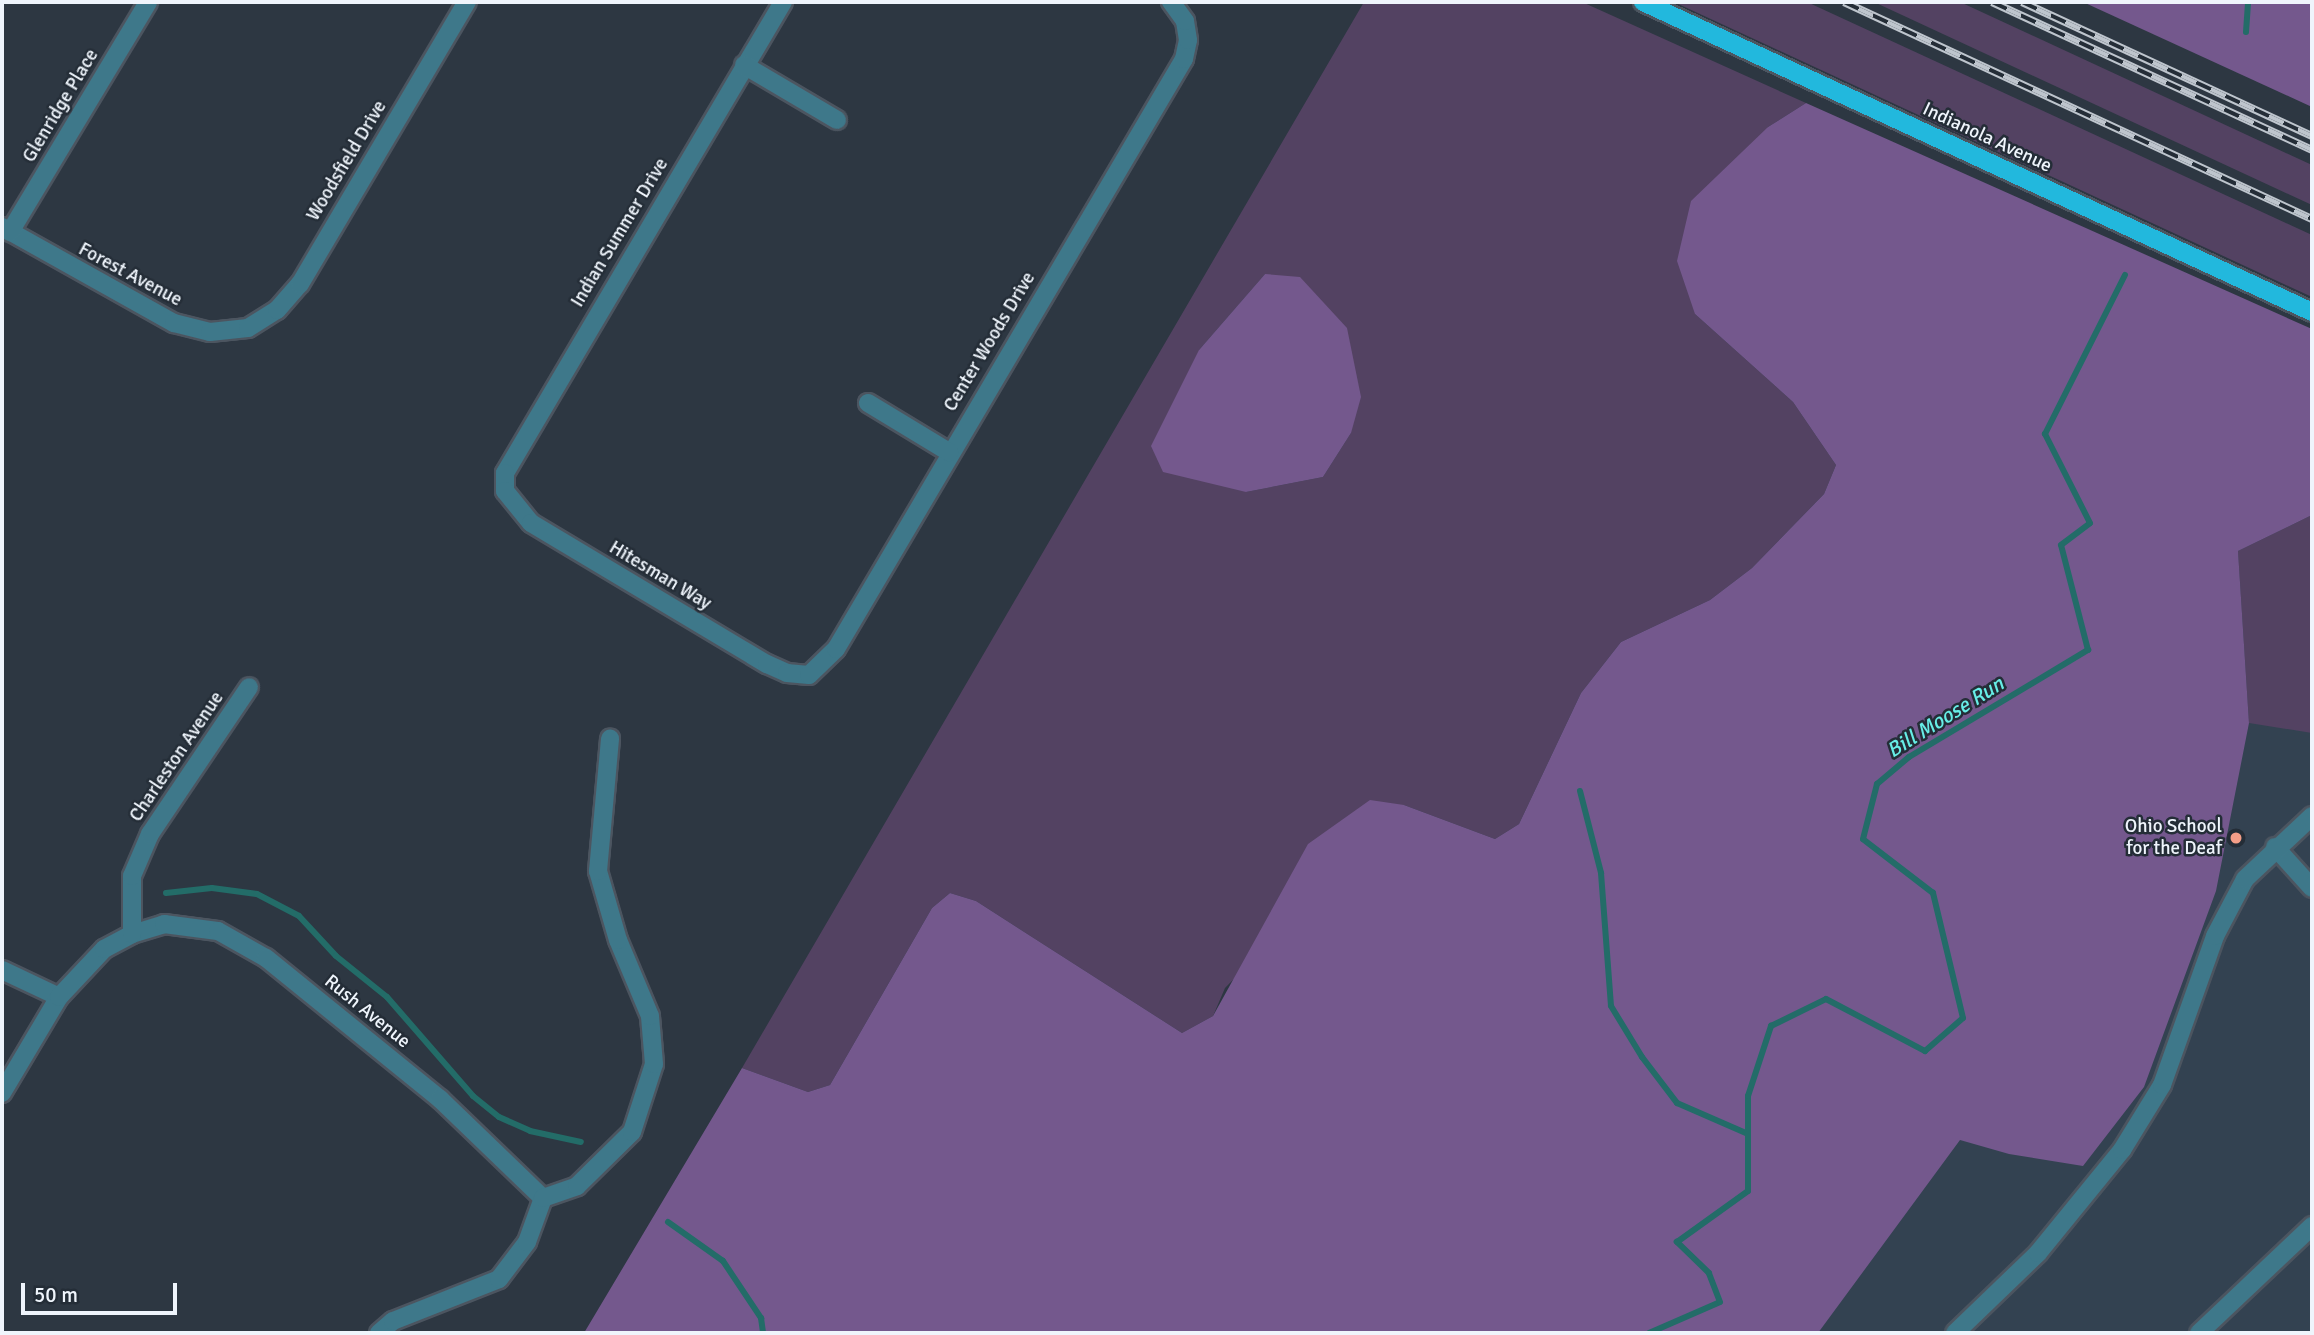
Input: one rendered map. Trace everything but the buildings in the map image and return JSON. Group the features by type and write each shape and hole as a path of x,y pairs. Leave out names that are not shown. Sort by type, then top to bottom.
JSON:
{"main road":[{"name":"Indianola Avenue","path":"1643,2 2312,312"}],"street":[{"name":"Glenridge Place","path":"6,230 148,2"},
{"name":"Woodsfield Drive","path":"248,328 277,310 300,284 467,2"},
{"name":"Indian Summer Drive","path":"505,491 511,456 783,2"},
{"name":"Center Woods Drive","path":"808,675 836,649 949,452 1184,59 1188,40 1185,21 1171,2"},
{"path":"744,65 837,120"},
{"name":"Forest Avenue","path":"6,230 174,323 210,331 248,328"},
{"path":"867,403 949,452"},
{"name":"Hitesman Way","path":"505,491 531,523 767,664 787,673 808,675"},
{"name":"Charleston Avenue","path":"132,934 132,876 150,834 249,687"},
{"path":"379,1333 393,1321 499,1279 527,1242 543,1199 577,1186 632,1132 654,1064 650,1016 618,940 598,872 610,739"},
{"path":"1955,1333 2038,1253 2122,1150 2162,1085 2215,936 2245,879 2275,847 2312,816"},
{"path":"2275,847 2312,888"},
{"name":"Rush Avenue","path":"132,934 164,924 218,931 266,958 440,1099 543,1199"},
{"path":"2,1093 59,997 104,949 132,934"},
{"path":"2,970 59,997"},
{"path":"2199,1333 2312,1226"}],"shaded area":[{"path":"1364,2 1582,2 1806,103 1768,127 1695,314 1793,402 1836,465 1824,494 1752,568 1710,600 1621,642 1581,693 1519,824 1495,839 1404,805 1225,988 1213,1016 1182,1033 976,901 950,893 932,908 830,1085 808,1092 742,1068","holes":["1265,274 1351,433 1323,477 1246,492 1199,350"]},
{"path":"1674,2 1807,2 2312,235 2312,297"},
{"path":"1874,2 1960,2 2312,165 2312,205"},
{"path":"2083,2 2312,2 2312,107"},
{"path":"1806,103 2312,329 2312,515 2238,551 2249,723 2216,891 2144,1087 2083,1166 2009,1154 1960,1140 1818,1333 584,1333 742,1068 808,1092 830,1085 932,908 950,893 976,901 1182,1033 1213,1016 1308,844 1370,800 1404,805 1495,839 1519,824 1581,693 1621,642 1710,600 1752,568 1824,494 1836,465 1793,402 1695,314 1677,261 1691,201 1768,127"},
{"path":"1265,274 1300,277 1347,328 1361,397 1351,433 1323,477 1246,492 1163,472 1151,446 1199,350"},
{"name":"Ohio School for the Deaf","path":"2312,515 2312,1333 1778,1333 2249,723 2238,551"},
{"path":"2312,515 2312,733 2249,723 2238,551"}],"waterway":[{"path":"2246,32 2248,2"},
{"name":"Bill Moose Run","path":"1649,1333 1720,1302 1709,1273 1677,1242 1748,1191 1748,1096 1771,1026 1826,999 1925,1051 1963,1018 1933,893 1863,839 1877,784 1909,757 2088,650 2061,545 2090,523 2045,434 2125,275"},
{"path":"1580,791 1601,873 1611,1006 1642,1057 1677,1103 1748,1134"},
{"path":"166,893 212,888 257,894 299,916 336,956 387,997 473,1096 499,1117 530,1131 581,1142"},
{"path":"668,1222 723,1261 761,1318 763,1333"}],"railway":[{"path":"1844,2 2312,219"},
{"path":"1992,2 2312,150"},
{"path":"2022,2 2312,136"}],"place":[{"name":"Ohio School for the Deaf","path":"2236,838"}]}
